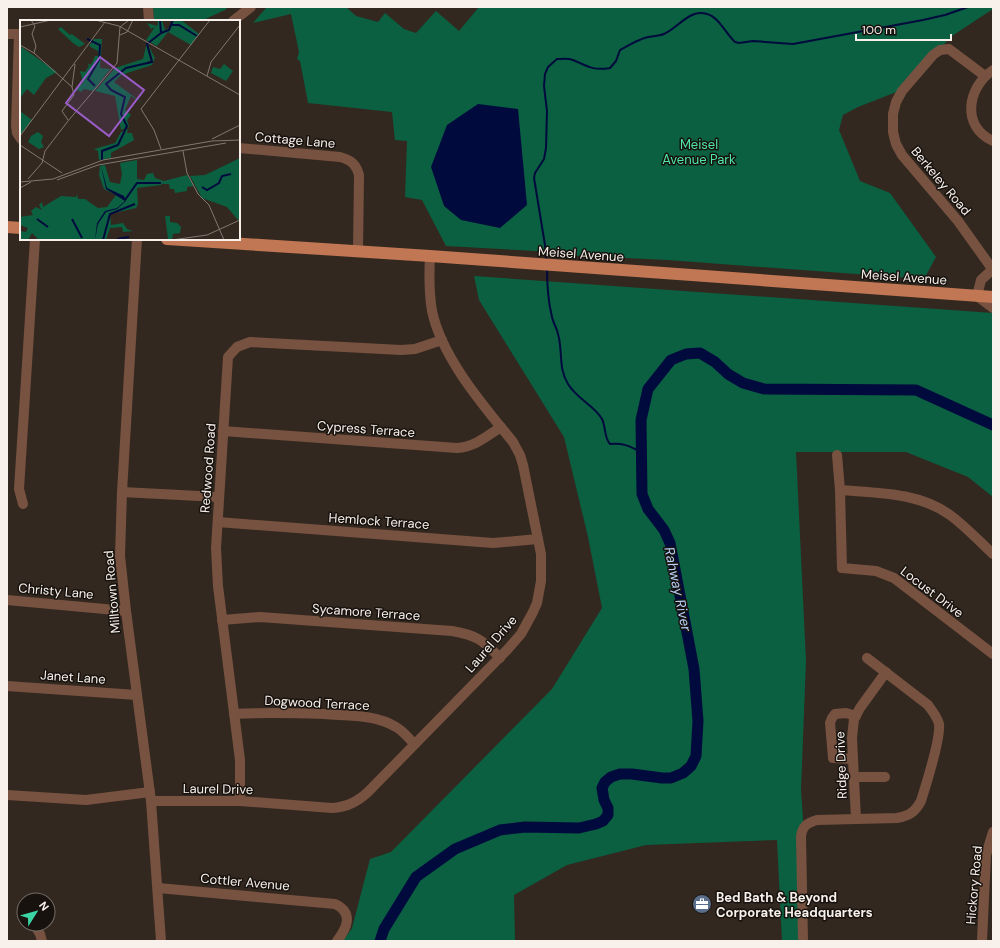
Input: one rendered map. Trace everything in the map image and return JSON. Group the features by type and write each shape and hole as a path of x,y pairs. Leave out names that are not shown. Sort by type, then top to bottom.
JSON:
{"main road":[{"path":"7,228 20,228"},
{"name":"Meisel Avenue","path":"182,240 430,256 536,265 993,297"}],"street":[{"path":"148,7 149,20"},
{"path":"234,20 251,7"},
{"path":"7,34 20,34 16,126 17,133 20,138"},
{"name":"Berkeley Road","path":"989,73 949,49 940,50 933,55 902,91 894,108 892,126 894,138 902,155 958,221 993,270"},
{"path":"989,73 977,86 973,94 971,108 972,116 977,128 983,135 993,142"},
{"name":"Cottage Lane","path":"240,148 340,157 354,163 359,175 358,252"},
{"path":"23,504 19,489 35,240"},
{"name":"Milltown Road","path":"137,240 122,492 120,556 136,695 151,797 161,941"},
{"name":"Laurel Drive","path":"7,795 86,800 151,797 240,801 332,808 352,804 368,792 500,658 521,634 534,612 541,581 541,554 523,465 520,455 513,442 457,368 442,340 430,298 430,256"},
{"path":"993,270 980,280 977,296 993,308"},
{"name":"Redwood Road","path":"240,801 240,760 218,586 216,548 228,356 232,351 243,344 256,342 400,350 415,349 442,340"},
{"name":"Cypress Terrace","path":"223,432 466,448 474,445 501,427"},
{"name":"Locust Drive","path":"837,455 840,490 842,568 876,571 890,576 993,654"},
{"path":"840,490 904,496 927,502 954,518 993,554"},
{"path":"122,492 218,497"},
{"name":"Hemlock Terrace","path":"218,522 492,542 538,539"},
{"name":"Christy Lane","path":"7,600 126,611"},
{"name":"Sycamore Terrace","path":"222,620 260,617 452,631 474,637 486,644 500,658"},
{"path":"803,941 802,830 807,824 817,820 897,818 914,812 921,801 938,738 939,725 934,712 928,705 867,658"},
{"name":"Ridge Drive","path":"856,819 852,738 854,719 886,672"},
{"name":"Janet Lane","path":"7,686 136,695"},
{"name":"Dogwood Terrace","path":"234,714 271,712 372,718 397,727 414,744"},
{"path":"853,759 838,760 833,758 830,723 835,714 846,713 856,716"},
{"path":"854,777 885,777"},
{"name":"Hickory Road","path":"982,941 988,909 986,855 993,832"},
{"name":"Cottler Avenue","path":"158,888 329,902 342,908 347,918 346,928 337,941"}],"green space":[{"path":"153,7 228,7 225,10 203,20 154,20"},
{"name":"Meisel Avenue Park","path":"267,7 346,7 356,16 378,22 385,13 404,29 416,33 436,11 459,31 479,7 993,7 993,9 952,36 899,91 858,107 843,115 839,130 860,181 890,193 936,257 924,279 668,260 562,255 553,252 446,246 422,200 405,197 407,141 395,140 392,112 308,103 300,61 297,59 299,52 291,14 253,23"},
{"path":"474,276 993,313 993,497 968,477 906,452 796,452 806,661 801,790 806,862 807,941 782,941 777,840 646,845 567,865 514,895 515,941 343,941 352,928 370,859 391,852 552,689 602,608 588,537 564,437 479,300"}],"shaded area":[{"path":"478,104 518,109 527,205 500,228 461,220 444,206 431,167 447,125"}],"waterway":[{"path":"546,260 534,178 535,173 544,159 546,148 547,111 544,86 545,74 548,67 557,59 571,59 586,66 599,69 610,68 616,61 620,50 641,39 664,34 689,16 701,13 707,14 719,22 735,42 739,43 753,41 793,44 923,20 945,15 968,7"},
{"path":"547,268 550,305 559,340 563,372 568,384 576,394 599,414 610,444 626,445 641,452"},
{"name":"Rahway River","path":"380,941 384,929 416,877 455,849 500,830 525,827 579,828 596,824 603,821 608,815 608,808 604,800 602,788 605,782 611,777 620,774 632,774 671,778 683,773 691,766 696,756 698,721 694,669 670,543 664,530 648,509 642,494 641,420 648,389 671,360 686,354 700,353 715,362 728,374 743,383 764,389 916,390 993,425"}],"place":[{"name":"Bed Bath & Beyond Corporate Headquarters","path":"702,904"}]}
